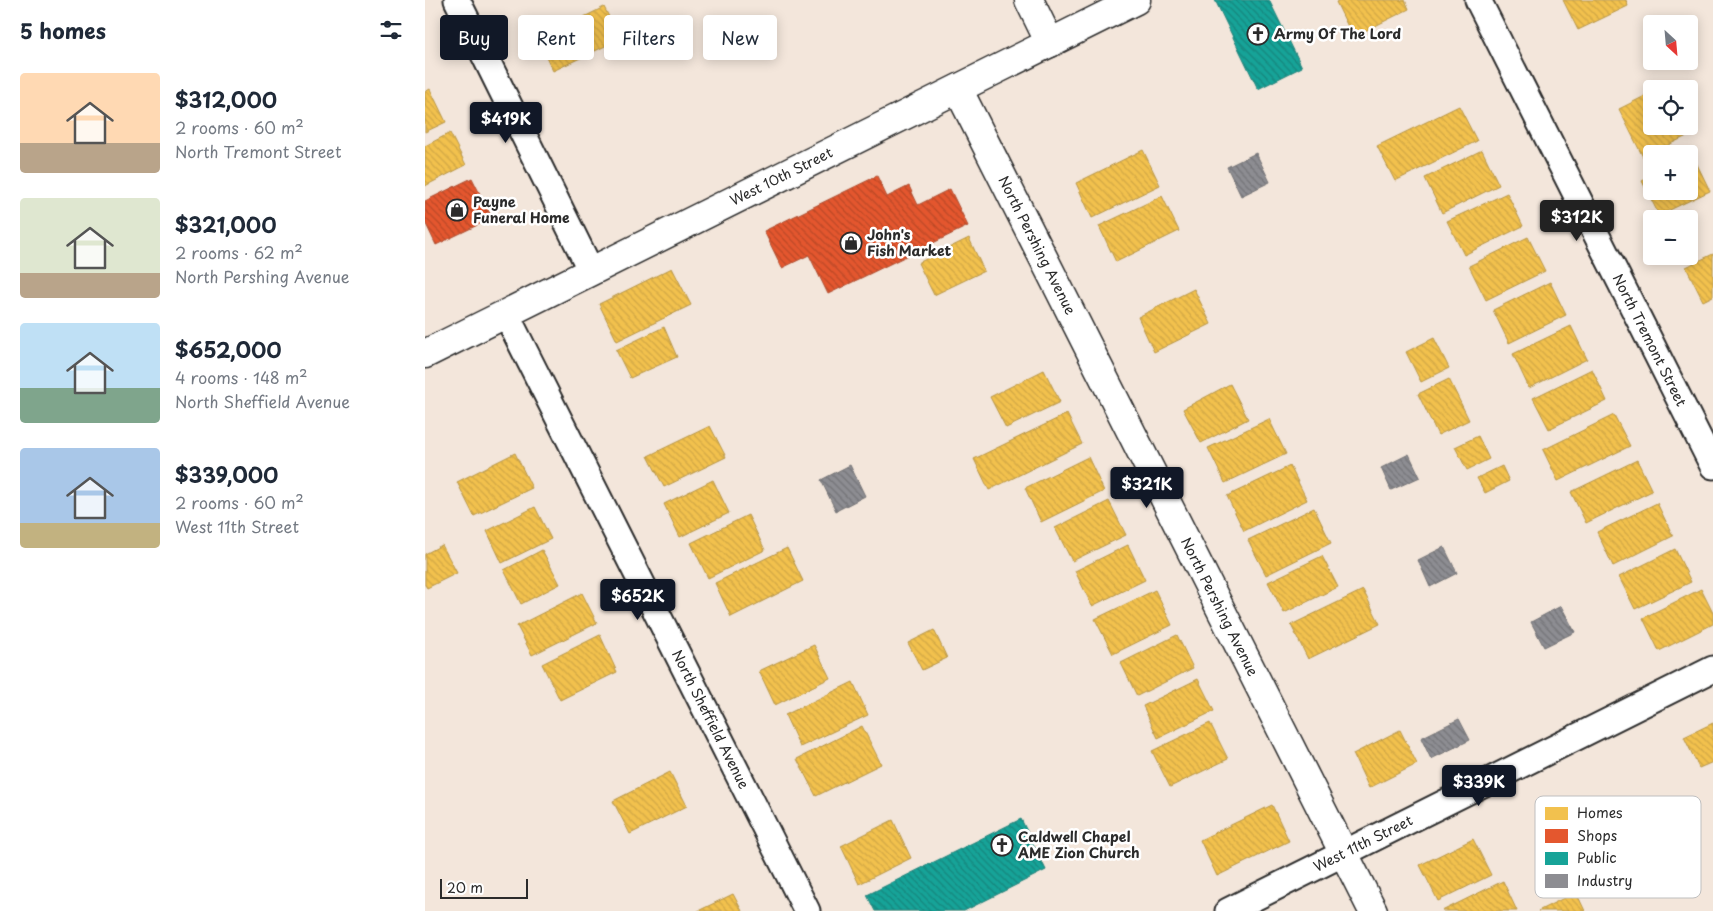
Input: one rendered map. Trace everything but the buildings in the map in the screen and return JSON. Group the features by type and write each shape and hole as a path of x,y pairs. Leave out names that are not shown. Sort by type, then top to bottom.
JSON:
{"street":[{"path":"457,0 591,271"},
{"path":"1029,0 1050,43"},
{"name":"West 10th Street","path":"425,354 1136,0"},
{"name":"North Tremont Street","path":"1478,0 1713,466"},
{"name":"North Pershing Avenue","path":"958,88 1373,911"},
{"name":"North Sheffield Avenue","path":"506,314 807,911"},
{"name":"West 11th Street","path":"1228,911 1713,669"}],"place":[{"name":"Army Of The Lord","path":"1258,34"},
{"name":"Payne Funeral Home","path":"457,210"},
{"name":"John's Fish Market","path":"851,243"},
{"name":"Caldwell Chapel AME Zion Church","path":"1002,845"}]}
